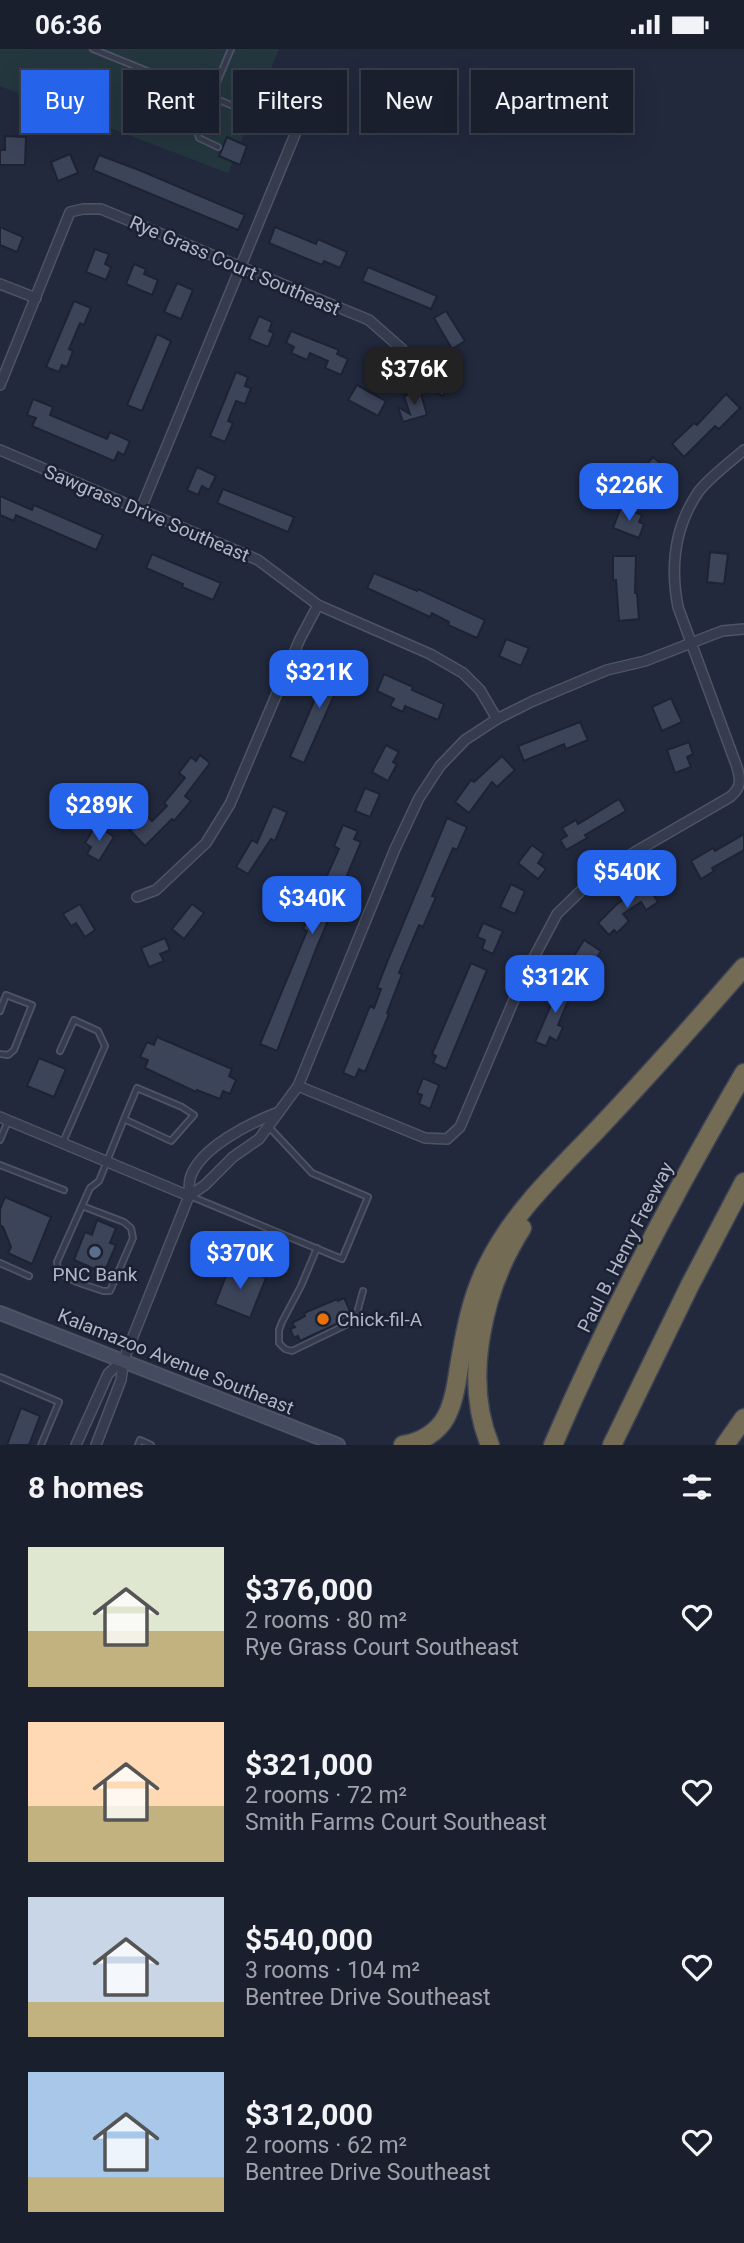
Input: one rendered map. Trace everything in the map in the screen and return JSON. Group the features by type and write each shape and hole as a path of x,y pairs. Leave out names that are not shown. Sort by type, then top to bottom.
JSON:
{"highway":[{"path":"403,1445 424,1438 440,1426 447,1416 455,1391 471,1306 488,1264 500,1243 535,1195 744,967"},
{"name":"Paul B. Henry Freeway","path":"553,1445 601,1339 692,1162 744,1073"},
{"path":"490,1445 478,1396 481,1346 496,1282 514,1241 528,1219 598,1128"},
{"path":"612,1445 744,1182"},
{"path":"725,1445 744,1418"}],"main road":[{"name":"Kalamazoo Avenue Southeast","path":"0,1313 124,1359 338,1445"}],"street":[{"path":"139,511 296,133"},
{"name":"Rye Grass Court Southeast","path":"36,298 70,212 101,209 369,320 402,349"},
{"path":"0,284 36,298 0,385"},
{"name":"Sawgrass Drive Southeast","path":"0,450 258,560 318,605 430,655 463,673 480,690 497,719"},
{"path":"298,1086 425,1138 447,1139 460,1127 524,976 558,914 592,880 739,789 740,779 678,607 673,580 673,555 682,522 700,491 744,450"},
{"path":"137,897 156,890 205,843 230,804 300,639 318,605"},
{"path":"189,1196 205,1185 233,1157 259,1139 298,1086 395,849 419,798 440,766 465,740 497,719 533,701 607,670 645,661 722,631 744,629"},
{"path":"96,1445 121,1380 124,1359 189,1196 190,1178 203,1159 233,1132 252,1121 280,1111"},
{"path":"4,1118 189,1196"},
{"path":"76,1445 108,1374 124,1359"}],"lane":[{"path":"93,49 145,70"},
{"path":"219,76 231,49"},
{"path":"198,133 199,138 218,147"},
{"path":"0,1011 6,995 32,1005 14,1051 8,1055 0,1054"},
{"path":"60,1051 74,1020 98,1031 105,1046 63,1143"},
{"path":"82,1206 124,1222 131,1228 133,1238 110,1291 103,1291 62,1275 57,1269 57,1262 90,1188 99,1181 108,1161 124,1119 137,1088 194,1115 171,1141 124,1119"},
{"path":"0,1140 4,1118"},
{"path":"189,1196 342,1259 368,1197 312,1173 268,1127"},
{"path":"0,1164 64,1190"},
{"path":"317,1248 279,1330 279,1343 285,1349 292,1351 352,1322 363,1291"},
{"path":"0,1263 29,1276"},
{"path":"0,1377 59,1402 41,1445"},
{"path":"138,1445 140,1440 151,1445"}],"shaded area":[{"path":"0,49 279,49 270,70 233,70 233,133 244,133 228,173 123,133 219,133 219,70 123,70 123,133 109,128 109,70 21,70 21,94 0,86"}],"building":[{"path":"5,136 26,137 25,165 0,165 0,150 5,150"},
{"path":"227,137 247,146 240,165 219,156"},
{"path":"70,154 78,173 58,181 51,162"},
{"path":"99,155 245,215 238,230 93,170"},
{"path":"0,227 23,237 17,252 0,245"},
{"path":"275,227 316,244 318,239 347,252 340,268 324,261 322,265 269,243"},
{"path":"95,249 109,254 105,264 111,267 106,280 86,272"},
{"path":"134,264 146,269 144,274 158,280 152,295 126,284"},
{"path":"368,267 437,296 431,309 362,281"},
{"path":"177,283 193,290 181,319 164,312"},
{"path":"74,301 91,308 84,325 80,323 69,349 73,351 67,367 62,365 59,372 46,367"},
{"path":"446,311 465,341 452,349 434,318"},
{"path":"259,316 272,322 269,331 274,333 268,347 249,339"},
{"path":"291,331 339,350 337,354 348,359 341,375 325,368 328,361 310,353 307,360 291,353 294,347 286,343"},
{"path":"157,334 171,341 142,411 127,405"},
{"path":"446,357 459,363 443,396 431,390"},
{"path":"236,372 248,377 245,386 251,388 245,404 236,401 228,421 233,423 225,442 210,436"},
{"path":"357,385 386,401 378,416 348,400"},
{"path":"420,391 427,415 403,422 398,407 410,414 404,396"},
{"path":"726,394 740,408 719,429 715,426 684,457 672,444 694,423 697,425"},
{"path":"33,399 53,407 50,415 107,439 110,432 130,441 124,455 118,452 114,461 32,426 36,418 27,415"},
{"path":"653,457 669,471 654,489 638,475"},
{"path":"197,467 216,476 209,490 202,486 198,495 187,490"},
{"path":"223,489 294,517 288,532 217,503"},
{"path":"0,496 32,510 34,505 103,535 96,550 16,515 14,521 0,515"},
{"path":"621,507 642,515 639,522 644,524 639,538 613,528"},
{"path":"710,552 728,554 724,584 707,582"},
{"path":"152,554 221,583 213,600 146,568"},
{"path":"613,556 636,556 635,593 639,619 619,621 616,580 613,580"},
{"path":"374,573 417,591 418,589 485,620 477,638 448,625 449,622 432,613 430,617 367,588"},
{"path":"506,639 529,648 521,666 499,656"},
{"path":"333,657 348,664 304,763 290,757"},
{"path":"384,674 444,704 438,720 405,706 403,712 390,706 394,699 377,691"},
{"path":"671,698 682,722 662,731 652,707"},
{"path":"580,722 588,740 566,749 564,744 524,761 518,746"},
{"path":"689,742 693,754 687,757 691,767 675,773 667,750"},
{"path":"386,745 399,752 393,762 397,764 388,781 372,772"},
{"path":"200,755 210,763 185,796 191,801 174,821 172,819 145,846 130,830 145,814 152,821 167,806 164,803 185,778 179,773 191,757 196,761"},
{"path":"502,756 515,770 497,787 492,782 469,813 455,802 471,780 474,782"},
{"path":"365,788 380,794 370,817 355,811"},
{"path":"619,799 626,811 585,835 587,838 566,850 560,840 567,836 562,828 576,820 578,824"},
{"path":"273,806 287,812 275,841 271,839 248,874 236,867 252,840 257,843"},
{"path":"447,818 467,827 457,850 453,848 432,896 436,897 423,927 419,925 399,973 402,974 387,1013 389,1014 365,1072 359,1069 355,1078 343,1073 370,1006 374,1008 381,989 377,988"},
{"path":"96,825 114,837 99,861 87,854 91,847 85,843"},
{"path":"343,825 358,831 354,839 361,842 277,1051 260,1044 307,931 303,929 339,849 334,846"},
{"path":"744,834 744,850 712,868 714,871 701,879 691,861"},
{"path":"532,845 544,854 538,863 546,869 538,879 518,863"},
{"path":"511,884 525,891 515,914 500,907"},
{"path":"647,885 658,902 646,910 641,902 623,914 629,921 617,933 614,930 609,935 598,923 617,904"},
{"path":"80,904 95,930 85,937 76,923 71,926 63,914"},
{"path":"192,904 204,913 184,939 172,929"},
{"path":"483,923 503,931 493,954 482,949 485,940 477,937"},
{"path":"165,938 170,950 160,954 164,961 149,967 141,948"},
{"path":"584,940 601,951 593,964 586,959 581,967 571,961"},
{"path":"471,963 487,970 446,1069 433,1063 436,1056 432,1054"},
{"path":"561,982 574,987 558,1025 563,1027 557,1041 550,1037 546,1046 535,1042"},
{"path":"157,1037 232,1069 229,1076 236,1080 230,1094 223,1091 220,1099 197,1090 196,1092 145,1068 148,1060 140,1057 147,1042 154,1045"},
{"path":"39,1058 66,1069 54,1097 27,1086"},
{"path":"423,1078 439,1085 430,1109 419,1104 422,1095 417,1093"},
{"path":"5,1197 51,1217 32,1264 8,1253 11,1247 0,1225 0,1209"},
{"name":"PNC Bank","path":"97,1220 116,1228 110,1243 116,1245 104,1273 74,1260 85,1232 92,1235"},
{"path":"231,1263 266,1278 250,1318 215,1304"},
{"name":"Chick-fil-A","path":"344,1298 351,1313 347,1319 300,1341 298,1336 294,1338 290,1329 295,1327 292,1323 305,1316 304,1313"},
{"path":"21,1408 40,1416 29,1445 7,1445"}],"place":[{"name":"PNC Bank","path":"95,1252"},
{"name":"Chick-fil-A","path":"323,1319"}]}
